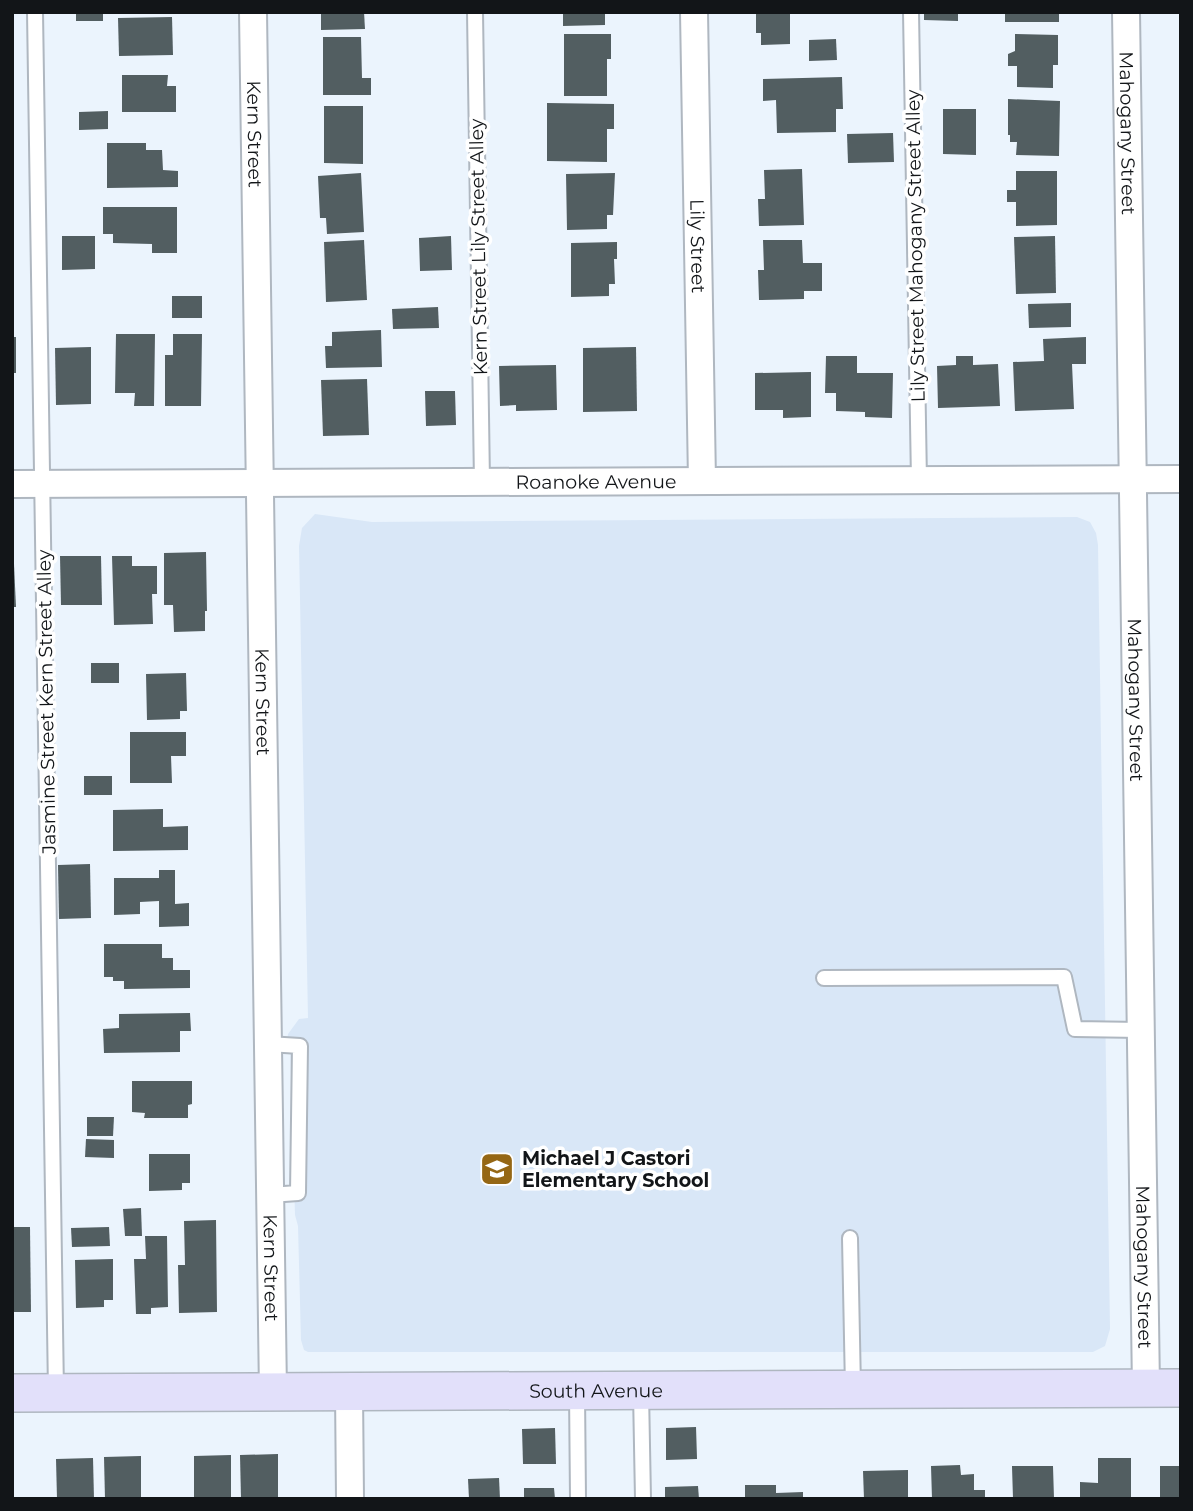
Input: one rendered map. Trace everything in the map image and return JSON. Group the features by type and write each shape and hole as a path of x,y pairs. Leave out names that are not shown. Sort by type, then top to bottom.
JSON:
{"street":[{"name":"Kern Street","path":"253,12 273,1392"},
{"name":"Lily Street","path":"694,12 702,481"},
{"name":"Mahogany Street","path":"1126,12 1141,1030 1163,1388"},
{"name":"Roanoke Avenue","path":"12,485 1181,479"},
{"name":"South Avenue","path":"12,1392 1163,1388"},
{"path":"349,1391 350,1499"}],"lane":[{"name":"Jasmine Street Kern Street Alley","path":"35,12 56,1392"},
{"name":"Kern Street Lily Street Alley","path":"475,12 482,482"},
{"name":"Lily Street Mahogany Street Alley","path":"912,12 919,481"},
{"path":"824,978 1064,977 1075,1029 1141,1030"},
{"path":"850,1238 853,1389"},
{"path":"577,1390 578,1499"},
{"path":"641,1390 643,1499"}],"shaded area":[{"path":"315,514 372,522 1077,517 1090,522 1098,545 1110,1329 1105,1346 1093,1352 304,1350 301,1340 298,1226 295,1215 290,1041 287,1041 288,1034 299,1019 308,1018 299,546 302,528"}],"building":[{"path":"76,12 103,12 103,21 76,21"},
{"path":"321,12 364,12 365,29 321,30"},
{"path":"563,12 605,12 605,25 563,26"},
{"path":"756,12 790,12 790,44 761,45 761,33 756,33"},
{"path":"924,12 958,12 958,21 924,20"},
{"path":"1005,12 1059,12 1059,22 1005,22"},
{"path":"172,17 173,55 119,56 118,18"},
{"path":"564,34 611,34 611,59 607,59 607,96 564,96"},
{"path":"1015,34 1058,35 1058,65 1053,65 1053,88 1017,87 1017,66 1008,66 1008,54 1015,51"},
{"path":"323,37 361,37 362,78 371,78 371,95 323,95"},
{"path":"836,39 837,60 809,61 809,40"},
{"path":"122,75 168,75 167,86 176,86 176,112 122,112"},
{"path":"842,77 843,109 836,109 836,132 777,133 776,100 763,101 763,79"},
{"path":"1008,99 1060,101 1059,156 1016,155 1017,142 1010,142 1008,135"},
{"path":"547,103 614,104 614,129 607,129 607,162 547,161"},
{"path":"324,106 363,106 363,164 324,163"},
{"path":"943,109 976,109 976,155 943,154"},
{"path":"108,111 108,129 79,130 79,112"},
{"path":"893,133 894,162 848,163 847,134"},
{"path":"107,143 146,143 146,150 162,150 163,170 178,171 178,187 107,188"},
{"path":"802,169 804,225 759,226 758,199 765,199 764,170"},
{"path":"1016,171 1057,171 1057,225 1016,226 1016,202 1007,202 1007,190 1016,190"},
{"path":"361,173 364,232 327,234 326,218 320,218 318,176"},
{"path":"615,173 613,215 607,215 607,229 567,230 566,174"},
{"path":"103,207 177,207 177,253 152,253 152,244 113,243 113,234 103,234"},
{"path":"62,236 95,236 95,269 62,270"},
{"path":"451,236 452,270 420,271 419,238"},
{"path":"1055,236 1056,293 1016,294 1014,237"},
{"path":"364,240 367,300 326,302 324,242"},
{"path":"763,240 802,240 803,263 822,263 822,291 804,291 804,299 759,300 758,270 764,270"},
{"path":"617,242 617,259 614,259 615,284 609,284 609,296 571,297 571,243"},
{"path":"172,296 202,296 202,318 172,318"},
{"path":"1071,303 1071,327 1029,328 1028,304"},
{"path":"438,307 439,328 393,329 392,309"},
{"path":"381,330 382,367 326,368 325,346 332,346 332,332"},
{"path":"116,334 155,334 154,406 134,406 135,393 115,393"},
{"path":"173,334 202,334 201,406 165,406 165,355 173,355"},
{"path":"12,337 16,337 16,373 12,373"},
{"path":"1086,337 1086,364 1072,364 1074,409 1015,411 1013,362 1044,361 1043,339"},
{"path":"91,347 91,404 56,405 55,348"},
{"path":"636,347 637,411 583,412 583,348"},
{"path":"826,356 857,356 857,373 893,373 892,418 865,417 865,412 836,411 836,393 825,393"},
{"path":"956,356 973,356 973,365 998,364 1000,406 938,408 937,366 956,365"},
{"path":"556,365 557,410 516,411 516,405 500,406 499,366"},
{"path":"811,372 811,417 783,418 783,410 755,410 755,373"},
{"path":"367,379 369,435 323,436 321,380"},
{"path":"425,391 455,391 456,425 426,426"},
{"path":"206,552 205,631 174,632 173,605 164,605 164,553"},
{"path":"60,556 101,556 102,605 61,605"},
{"path":"112,556 132,556 132,566 157,566 157,594 152,594 153,624 114,625"},
{"path":"14,564 16,607 12,607"},
{"path":"91,663 119,663 119,683 91,683"},
{"path":"186,673 187,711 180,711 180,719 147,720 146,674"},
{"path":"130,732 186,732 186,756 171,756 172,783 130,783"},
{"path":"84,776 112,776 112,795 84,795"},
{"path":"163,809 163,827 188,826 188,850 113,851 113,810"},
{"path":"90,864 91,918 59,919 58,865"},
{"path":"159,870 175,870 175,904 189,903 189,926 159,927 159,901 140,902 140,914 114,915 114,878 159,878"},
{"path":"104,944 162,944 162,958 173,958 173,970 190,970 190,988 124,989 124,981 113,981 113,977 104,977"},
{"path":"190,1013 191,1031 180,1031 180,1052 104,1053 103,1029 119,1028 119,1014"},
{"path":"132,1081 192,1081 192,1104 188,1105 188,1118 144,1118 145,1113 132,1112"},
{"path":"87,1117 114,1117 113,1136 87,1136"},
{"path":"86,1139 114,1140 114,1158 85,1157"},
{"path":"149,1154 190,1154 190,1183 182,1183 182,1190 149,1191"},
{"path":"141,1208 142,1236 125,1236 123,1209"},
{"path":"216,1220 217,1312 179,1313 178,1265 185,1265 184,1221"},
{"path":"12,1227 30,1227 31,1312 12,1312"},
{"path":"109,1227 110,1246 72,1247 71,1228"},
{"path":"145,1236 167,1236 168,1307 151,1308 151,1314 136,1314 134,1259 146,1259"},
{"path":"113,1259 113,1300 104,1300 104,1307 76,1308 75,1260"},
{"path":"696,1427 697,1459 666,1460 666,1428"},
{"path":"555,1428 556,1464 523,1464 522,1429"},
{"path":"278,1454 278,1499 241,1499 240,1455"},
{"path":"231,1455 231,1499 194,1499 194,1456"},
{"path":"141,1456 141,1499 105,1499 104,1457"},
{"path":"93,1458 94,1499 57,1499 56,1459"},
{"path":"1098,1458 1131,1458 1131,1499 1080,1499 1080,1482 1098,1483"},
{"path":"960,1465 961,1475 974,1474 974,1490 985,1490 985,1499 932,1499 931,1466"},
{"path":"1012,1466 1053,1466 1054,1499 1013,1499"},
{"path":"1160,1466 1181,1466 1181,1499 1160,1499"},
{"path":"908,1470 908,1499 864,1499 863,1471"},
{"path":"499,1478 500,1499 469,1499 468,1479"},
{"path":"745,1485 776,1485 776,1493 803,1492 803,1499 745,1499"},
{"path":"698,1486 699,1499 665,1499 665,1487"},
{"path":"524,1488 554,1488 555,1499 524,1499"}],"place":[{"name":"Michael J Castori Elementary School","path":"497,1169"}]}
